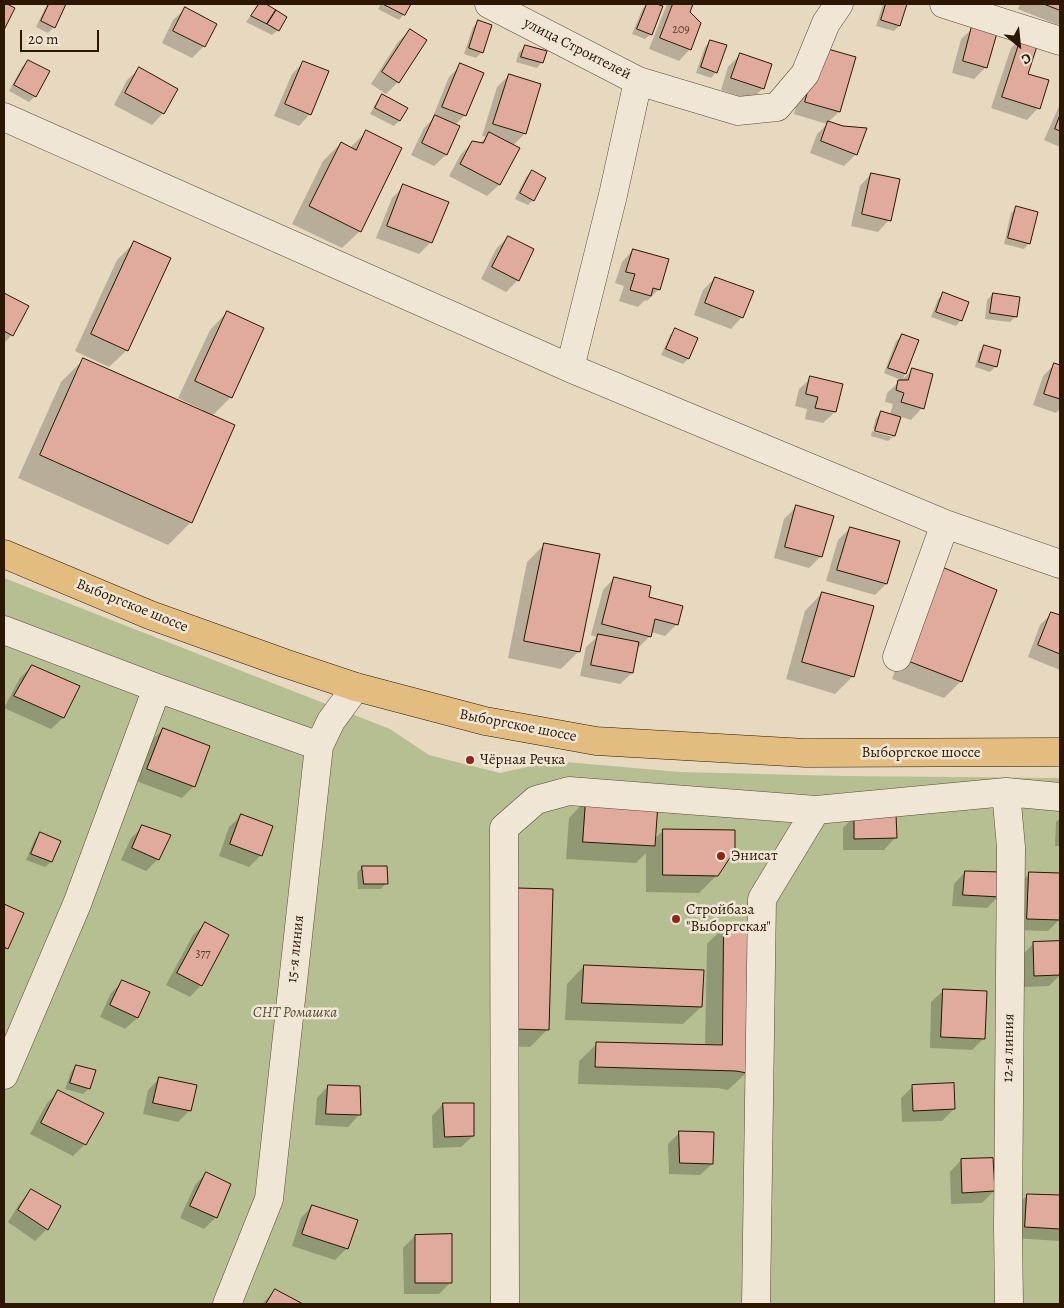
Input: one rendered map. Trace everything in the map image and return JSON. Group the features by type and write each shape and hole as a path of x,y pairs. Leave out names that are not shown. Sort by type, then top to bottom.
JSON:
{"main road":[{"name":"Выборгское шоссе","path":"4,554 150,615 284,663 356,687 485,721 596,741 806,753 1060,752"}],"street":[{"name":"улица Строителей","path":"489,4 638,81 738,111 777,107 804,74 826,23 839,4"},
{"path":"944,4 1060,41"},
{"path":"570,368 613,196 638,81"},
{"path":"4,117 570,368 945,524 1060,564"},
{"path":"898,657 945,524"},
{"path":"4,630 157,688 319,746"},
{"name":"15-я линия","path":"227,1304 269,1199 319,746 331,721 356,687"},
{"path":"4,1075 77,904 157,688"},
{"path":"505,1304 504,828 536,800 570,791 816,810 1006,792 1060,797"},
{"name":"12-я линия","path":"1006,792 1011,847 1008,1304"},
{"path":"756,1304 762,899 816,810"}],"green space":[{"name":"СНТ Ромашка","path":"4,578 390,729 429,755 500,773 554,761 680,772 1060,778 1060,1304 4,1304"}],"building":[{"path":"4,4 15,8 4,30"},
{"path":"49,4 66,4 55,28 41,21"},
{"path":"259,4 266,4 276,10 267,24 251,16"},
{"path":"383,4 411,4 405,15"},
{"path":"647,4 663,6 652,35 637,29"},
{"path":"673,4 693,4 690,12 701,23 691,50 660,38"},
{"path":"886,4 907,4 900,26 881,20"},
{"path":"1044,4 1060,4 1060,10"},
{"path":"185,7 217,24 205,47 173,31"},
{"path":"276,10 287,17 279,31 267,24"},
{"path":"478,20 492,25 483,53 469,48"},
{"path":"972,26 997,33 987,68 963,61"},
{"path":"410,29 427,40 399,83 382,72"},
{"path":"1022,35 1039,40 1028,74 1049,80 1040,109 1002,97"},
{"path":"710,40 727,45 717,73 701,67"},
{"path":"525,45 547,51 543,63 521,57"},
{"path":"821,47 856,57 840,112 805,102"},
{"path":"740,53 772,64 764,89 731,78"},
{"path":"28,60 50,71 36,97 14,85"},
{"path":"303,61 329,71 311,115 285,104"},
{"path":"460,63 484,73 466,116 442,107"},
{"path":"139,67 178,89 164,114 125,93"},
{"path":"509,74 541,84 526,134 493,124"},
{"path":"382,94 408,108 400,121 375,108"},
{"path":"435,115 460,126 447,155 422,143"},
{"path":"1060,115 1060,131 1055,129"},
{"path":"828,121 843,126 867,128 857,155 821,141"},
{"path":"366,130 402,148 361,232 309,206 341,142 356,150"},
{"path":"489,132 520,148 500,185 460,164 472,141 483,143"},
{"path":"532,170 546,178 534,201 520,193"},
{"path":"871,173 900,179 891,221 862,214"},
{"path":"403,184 449,202 432,243 387,226"},
{"path":"1016,206 1038,212 1030,244 1008,238"},
{"path":"508,236 534,249 519,281 492,267"},
{"path":"134,241 171,258 128,351 91,334"},
{"path":"633,249 669,259 660,290 653,288 651,296 630,290 635,274 626,272"},
{"path":"715,277 754,291 743,318 705,303"},
{"path":"943,292 969,302 962,321 936,312"},
{"path":"4,293 29,306 13,336 4,331"},
{"path":"993,293 1020,297 1017,317 990,313"},
{"path":"227,311 264,328 232,398 195,381"},
{"path":"675,328 698,338 689,359 666,349"},
{"path":"902,334 919,340 906,374 888,368"},
{"path":"984,345 1001,350 997,367 979,362"},
{"path":"83,358 235,425 192,523 40,455"},
{"path":"1054,363 1060,365 1060,399 1044,394"},
{"path":"912,368 933,374 924,409 901,402 904,393 896,390 898,380 908,380"},
{"path":"810,376 843,384 836,412 815,408 818,397 806,394"},
{"path":"881,411 901,417 895,436 875,431"},
{"path":"796,505 834,516 822,557 785,547"},
{"path":"850,527 900,541 887,584 837,570"},
{"path":"544,543 600,554 580,652 524,641"},
{"path":"942,567 997,590 962,682 908,661"},
{"path":"614,577 651,586 649,597 683,606 678,625 655,619 651,637 602,624"},
{"path":"822,592 874,606 854,677 802,662"},
{"path":"1051,612 1060,615 1060,654 1038,645"},
{"path":"598,634 639,642 633,673 591,665"},
{"path":"32,665 80,686 64,718 14,696"},
{"path":"163,728 210,746 195,787 147,769"},
{"path":"586,799 658,803 655,846 583,842"},
{"path":"241,814 273,826 262,856 230,844"},
{"path":"896,814 897,838 854,839 854,815"},
{"path":"142,825 171,835 159,860 132,848"},
{"path":"663,829 735,830 735,850 718,876 663,875"},
{"path":"40,832 61,841 52,862 31,854"},
{"path":"362,866 387,866 388,884 364,884"},
{"path":"965,871 1001,872 1000,897 963,895"},
{"path":"1029,872 1060,873 1060,920 1027,919"},
{"path":"518,888 553,889 549,1030 514,1029"},
{"path":"4,904 24,913 8,949 4,947"},
{"path":"205,922 229,935 202,986 177,973"},
{"path":"724,925 752,930 747,1073 736,1071 595,1067 596,1042 722,1045"},
{"path":"1060,941 1060,975 1034,976 1033,942"},
{"path":"584,965 704,970 702,1007 582,1003"},
{"path":"122,980 150,992 138,1018 110,1005"},
{"path":"943,989 987,991 985,1039 941,1037"},
{"path":"76,1065 96,1070 90,1089 70,1083"},
{"path":"159,1077 197,1085 191,1111 153,1103"},
{"path":"954,1083 955,1109 913,1111 912,1085"},
{"path":"328,1085 360,1086 361,1115 326,1114"},
{"path":"58,1090 104,1113 86,1145 41,1123"},
{"path":"443,1103 474,1103 474,1136 445,1137"},
{"path":"679,1131 714,1132 713,1164 680,1163"},
{"path":"993,1158 995,1191 962,1193 961,1159"},
{"path":"206,1172 231,1184 217,1218 190,1206"},
{"path":"31,1189 61,1206 48,1230 18,1210"},
{"path":"1027,1194 1060,1195 1060,1229 1025,1227"},
{"path":"312,1205 358,1220 348,1249 302,1234"},
{"path":"452,1234 452,1283 415,1283 415,1235"},
{"path":"275,1289 303,1304 266,1304"}],"place":[{"name":"Чёрная Речка","path":"470,760"},
{"name":"Энисат","path":"721,856"},
{"name":"Стройбаза \"Выборгская\"","path":"676,919"}]}
